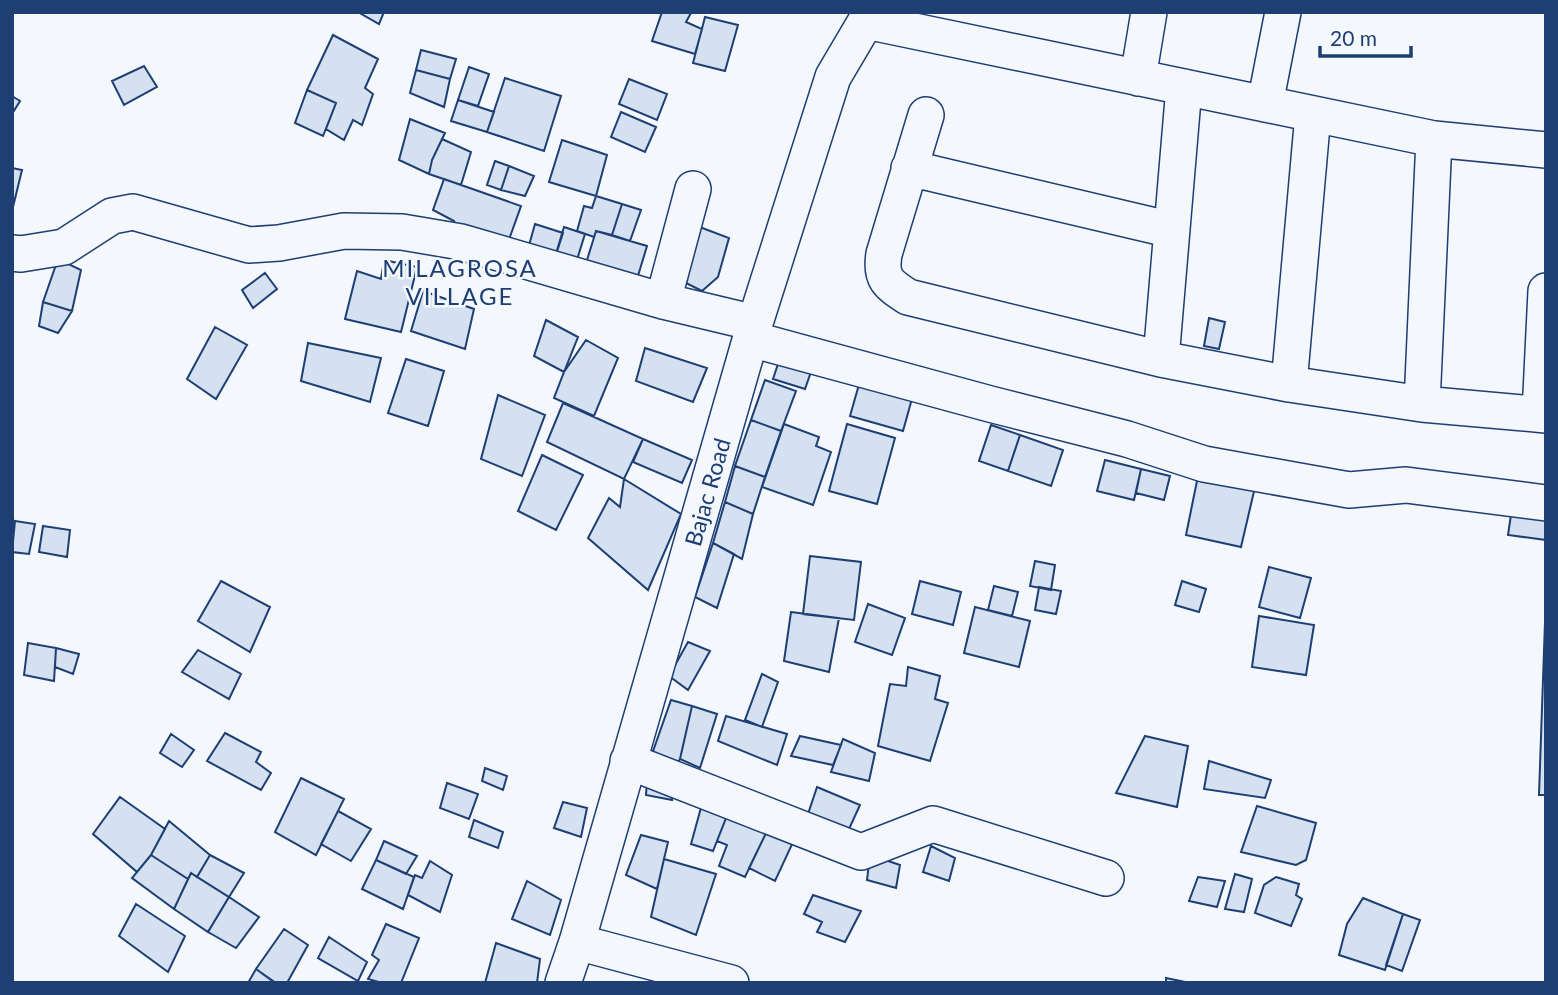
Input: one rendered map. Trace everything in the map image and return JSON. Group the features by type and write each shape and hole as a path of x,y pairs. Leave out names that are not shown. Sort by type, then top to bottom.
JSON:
{"street":[{"path":"1138,78 1150,12"},
{"path":"1265,104 1283,12"},
{"path":"870,16 1138,78 1434,139 1546,150"},
{"name":"Bajac Road","path":"562,983 577,942 753,331 833,76 870,16"},
{"path":"1161,359 1184,87"},
{"path":"1289,384 1313,114"},
{"path":"926,115 881,270 890,285 908,297 1161,359 1289,384 1422,404 1543,414 1546,291"},
{"path":"1422,404 1434,139"},
{"path":"909,168 1172,230"},
{"path":"663,301 693,189"},
{"path":"12,253 65,247 112,216 133,212 250,245 279,243 344,231 402,232 461,242 663,301 990,404 1127,439 1204,464 1349,490 1406,485 1546,503"},
{"path":"628,761 861,852 933,824 1106,878"},
{"path":"577,942 730,983"}],"building":[{"path":"358,12 384,12 379,24"},
{"path":"662,12 691,13 686,22 702,29 695,54 652,41"},
{"path":"705,17 738,25 725,71 693,63"},
{"path":"333,35 378,59 365,88 373,94 362,125 353,120 344,140 326,129 336,103 307,90"},
{"path":"421,50 456,59 450,79 416,70"},
{"path":"144,66 157,87 124,105 112,81"},
{"path":"469,67 489,74 478,106 458,100"},
{"path":"416,70 450,79 444,107 410,93"},
{"path":"505,78 561,96 544,151 487,132"},
{"path":"629,79 667,94 657,120 619,104"},
{"path":"307,90 336,103 323,136 295,123"},
{"path":"12,96 20,101 12,114"},
{"path":"458,100 494,112 487,132 451,121"},
{"path":"621,112 656,127 645,152 611,137"},
{"path":"410,119 445,133 432,160 429,174 399,160"},
{"path":"442,139 471,152 461,185 429,174"},
{"path":"562,140 607,155 596,196 549,182"},
{"path":"495,161 509,166 501,190 487,185"},
{"path":"509,166 534,176 525,196 501,190"},
{"path":"12,168 22,170 12,211"},
{"path":"444,179 521,206 506,248 458,232 454,221 433,210"},
{"path":"596,196 622,204 612,235 596,231 594,237 577,231 584,206 592,208"},
{"path":"622,204 641,210 630,241 612,235"},
{"path":"535,224 563,233 553,264 526,256"},
{"path":"697,226 729,238 718,277 702,291 678,279"},
{"path":"564,227 585,234 576,263 555,257"},
{"path":"596,231 647,246 634,289 583,273"},
{"path":"58,259 81,270 72,311 43,302"},
{"path":"384,260 417,267 401,332 345,319 357,271 381,279"},
{"path":"265,273 277,289 253,308 242,290"},
{"path":"423,291 474,309 465,349 411,331"},
{"path":"43,302 72,311 58,333 39,326"},
{"path":"1209,318 1225,322 1219,349 1204,346"},
{"path":"546,320 578,337 564,372 534,356"},
{"path":"215,327 247,345 216,399 187,379"},
{"path":"586,340 618,358 594,416 554,398 564,372"},
{"path":"308,343 381,358 370,402 301,381"},
{"path":"645,348 707,368 693,402 636,381"},
{"path":"781,355 813,366 805,389 773,379"},
{"path":"406,359 444,371 428,426 388,413"},
{"path":"765,380 796,391 781,431 751,420"},
{"path":"860,381 913,395 903,431 850,416"},
{"path":"498,395 545,415 522,476 481,459"},
{"path":"563,403 643,439 624,479 547,442"},
{"path":"751,420 781,431 765,477 735,466"},
{"path":"784,424 819,437 816,446 831,452 813,505 762,487"},
{"path":"847,424 895,438 877,504 829,491"},
{"path":"991,425 1020,435 1008,471 979,461"},
{"path":"1020,435 1063,450 1051,486 1008,471"},
{"path":"643,439 692,460 682,483 633,462"},
{"path":"542,455 583,475 556,530 518,511"},
{"path":"1105,460 1141,469 1134,500 1097,491"},
{"path":"735,466 765,477 753,514 725,502"},
{"path":"1141,469 1170,476 1164,500 1136,493"},
{"path":"1198,476 1255,487 1241,547 1186,535"},
{"path":"624,479 681,514 648,590 588,538 609,498 620,507"},
{"path":"725,502 753,514 742,559 713,543"},
{"path":"1512,508 1546,514 1546,540 1508,535"},
{"path":"15,521 35,524 29,554 12,552"},
{"path":"43,526 70,530 67,557 39,552"},
{"path":"713,543 734,554 717,608 695,597"},
{"path":"810,556 861,562 854,620 803,614"},
{"path":"1035,561 1055,565 1051,590 1030,586"},
{"path":"1269,567 1311,578 1300,618 1259,607"},
{"path":"221,581 270,607 250,652 198,621"},
{"path":"920,581 961,592 953,625 912,614"},
{"path":"1182,581 1206,589 1199,612 1175,605"},
{"path":"994,586 1018,592 1012,616 988,610"},
{"path":"1039,587 1061,591 1056,614 1035,610"},
{"path":"1546,593 1546,795 1539,795"},
{"path":"868,604 905,618 892,655 855,642"},
{"path":"975,607 1030,621 1019,667 964,653"},
{"path":"791,612 839,618 829,672 784,661"},
{"path":"1259,616 1314,625 1306,675 1252,667"},
{"path":"688,642 710,651 688,690 669,676"},
{"path":"28,643 56,648 54,681 24,675"},
{"path":"56,648 79,654 73,674 55,667"},
{"path":"198,650 241,674 229,699 182,672"},
{"path":"908,667 940,676 935,699 948,703 930,761 878,746 890,684 906,686"},
{"path":"762,674 778,682 762,727 745,720"},
{"path":"671,700 692,706 680,759 675,767 651,757"},
{"path":"692,706 717,714 700,768 680,759"},
{"path":"726,716 787,734 777,765 718,741"},
{"path":"225,733 261,752 256,762 271,773 261,790 207,761"},
{"path":"171,734 194,750 182,767 160,753"},
{"path":"800,736 841,745 833,765 791,756"},
{"path":"1145,736 1188,746 1177,807 1116,793"},
{"path":"843,739 875,753 869,781 831,772"},
{"path":"1209,761 1271,780 1265,798 1204,789"},
{"path":"485,768 507,776 503,790 482,781"},
{"path":"301,778 344,799 316,855 275,832"},
{"path":"647,781 671,785 672,800 646,795"},
{"path":"447,783 478,794 469,819 440,808"},
{"path":"817,787 860,805 844,840 805,823"},
{"path":"120,797 165,829 151,855 137,872 93,834"},
{"path":"563,802 587,808 581,837 554,828"},
{"path":"702,804 728,813 713,851 691,844"},
{"path":"1257,806 1316,823 1306,860 1296,865 1241,852"},
{"path":"338,811 371,829 351,861 321,844"},
{"path":"728,813 767,831 745,877 719,866 727,845 717,841"},
{"path":"474,820 503,832 498,848 469,837"},
{"path":"169,821 210,855 197,877 191,873 188,879 151,855"},
{"path":"771,823 795,838 775,881 749,868"},
{"path":"641,835 668,842 657,889 626,875"},
{"path":"384,841 417,856 406,874 376,860"},
{"path":"931,846 955,858 949,881 923,872"},
{"path":"151,855 188,879 174,909 132,878"},
{"path":"210,855 244,873 229,897 197,877"},
{"path":"870,855 900,865 896,888 867,880"},
{"path":"664,859 716,874 696,935 651,917"},
{"path":"376,860 414,877 403,909 362,889"},
{"path":"430,861 452,875 440,912 408,895 415,875 422,878"},
{"path":"191,873 229,897 208,932 174,909"},
{"path":"1235,874 1252,879 1244,912 1225,909"},
{"path":"1198,877 1225,881 1217,907 1189,901"},
{"path":"1276,877 1299,884 1296,895 1302,899 1291,926 1255,913 1264,885"},
{"path":"527,881 561,900 550,935 512,919"},
{"path":"813,895 861,911 845,942 817,932 822,922 804,914"},
{"path":"229,897 259,917 236,948 208,932"},
{"path":"1363,898 1403,914 1385,970 1339,955 1347,924"},
{"path":"136,904 185,936 168,972 119,936"},
{"path":"1403,914 1420,920 1402,971 1386,965"},
{"path":"386,924 419,938 401,983 382,983 368,979 379,960 372,955"},
{"path":"284,929 308,945 287,983 276,983 256,969"},
{"path":"329,937 367,962 358,981 318,958"},
{"path":"496,943 540,959 537,983 485,983"},
{"path":"256,969 275,983 248,983"},
{"path":"1166,978 1190,983 1166,983"}],"district":[{"name":"MILAGROSA VILLAGE","path":"460,281"}]}
